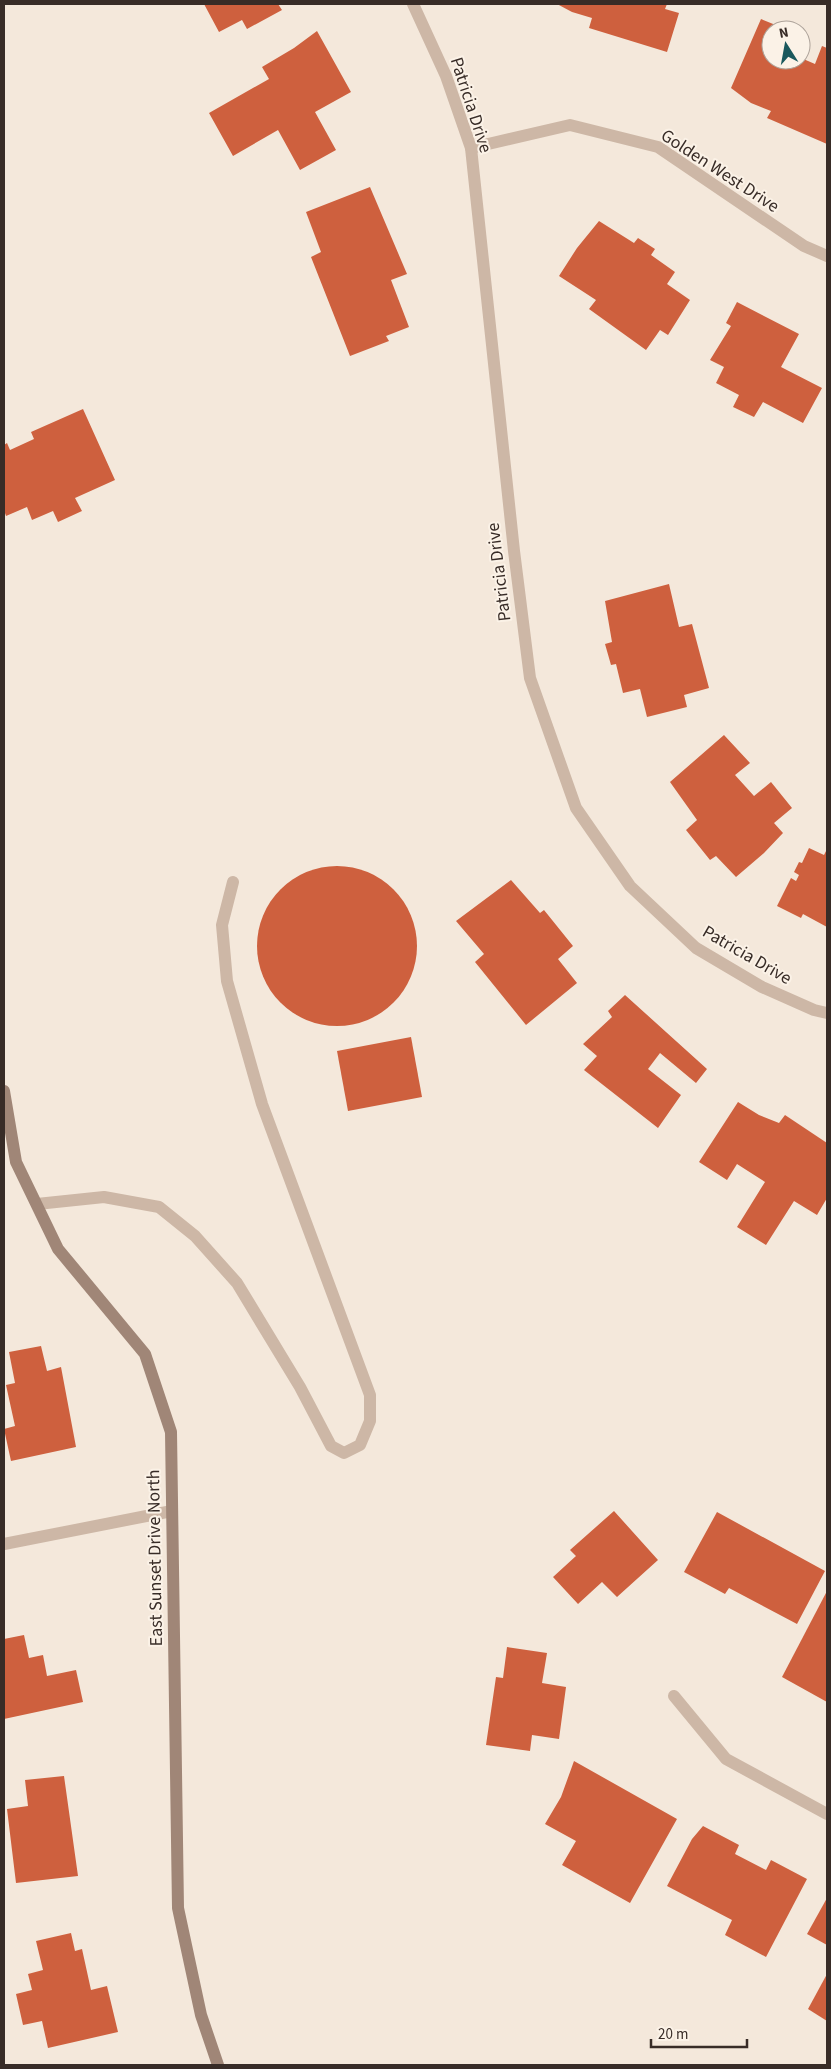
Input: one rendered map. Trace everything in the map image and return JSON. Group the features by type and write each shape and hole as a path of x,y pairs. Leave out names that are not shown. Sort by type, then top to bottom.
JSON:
{"street":[{"name":"Patricia Drive","path":"413,4 446,76 471,148 514,551 530,678 576,808 630,886 696,948 762,987 814,1010 827,1013"},
{"name":"Golden West Drive","path":"471,148 570,125 658,147 804,246 827,256"},
{"path":"37,1204 104,1197 159,1207 195,1236 237,1283 300,1387 331,1446 344,1453 360,1445 370,1421 370,1395 262,1104 228,981 222,925 233,882"},
{"name":"East Sunset Drive North","path":"4,1091 16,1162 58,1249 145,1354 171,1432 178,1908 201,2015 218,2065"},
{"path":"4,1544 172,1511"},
{"path":"674,1696 726,1758 827,1814"}],"building":[{"path":"204,4 278,4 282,10 247,29 242,20 219,32"},
{"path":"557,4 667,4 665,9 679,13 667,52 589,28 592,18 572,12"},
{"path":"761,19 763,20 761,20 761,70 811,70 811,62 815,64 822,46 827,48 827,144 767,118 771,111 751,103 731,88"},
{"path":"317,31 351,92 315,112 336,150 300,170 278,130 233,156 209,113 269,79 262,67 294,48"},
{"path":"370,187 407,274 391,280 409,327 386,336 389,341 350,356 311,257 321,252 306,212"},
{"path":"599,221 634,243 638,238 655,249 651,255 675,272 667,284 690,300 668,335 660,330 646,350 589,309 596,300 559,276 577,248"},
{"path":"737,302 799,334 781,367 822,388 803,423 763,402 754,417 733,407 739,395 716,383 724,367 710,360 731,326 726,323"},
{"path":"83,409 115,480 75,498 82,511 58,522 53,511 32,520 27,507 6,516 4,510 4,445 7,443 10,450 34,439 31,432"},
{"path":"669,584 679,627 692,624 709,688 684,695 687,707 647,717 640,689 623,693 616,664 611,665 605,644 612,642 605,601"},
{"path":"724,735 750,763 735,775 754,796 771,782 792,808 774,823 783,833 764,853 736,877 716,856 710,860 686,830 697,820 670,782"},
{"path":"809,848 824,855 827,849 827,927 803,914 801,918 777,906 791,878 796,881 799,875 794,872 799,862 802,863"},
{"path":"337,866 367,872 388,884 399,895 411,916 417,946 411,976 399,997 388,1008 367,1020 337,1026 307,1020 286,1008 275,997 263,976 257,946 263,916 275,895 286,884 307,872"},
{"path":"511,880 540,913 544,910 573,946 558,959 577,983 526,1025 475,962 484,954 456,921"},
{"path":"625,995 707,1069 696,1083 660,1053 648,1069 681,1095 658,1128 584,1070 597,1056 583,1044 612,1017 608,1011"},
{"path":"411,1037 422,1097 348,1111 337,1051"},
{"path":"738,1102 759,1115 779,1123 785,1115 827,1143 827,1198 817,1215 794,1201 766,1245 737,1227 765,1182 737,1164 727,1180 699,1162"},
{"path":"41,1346 47,1371 61,1367 76,1447 11,1461 4,1429 15,1426 6,1385 15,1383 9,1352"},
{"path":"614,1511 658,1560 617,1597 602,1582 578,1604 553,1577 576,1556 570,1550"},
{"path":"717,1512 825,1571 797,1624 729,1588 725,1594 684,1572"},
{"path":"827,1591 827,1702 782,1677"},
{"path":"24,1635 29,1658 43,1655 47,1676 76,1670 83,1702 4,1719 4,1639"},
{"path":"507,1647 547,1653 542,1683 566,1687 559,1739 532,1735 530,1751 486,1745 496,1677 503,1678"},
{"path":"574,1761 677,1819 630,1903 562,1865 576,1841 545,1824 561,1797"},
{"path":"64,1776 78,1876 16,1883 7,1809 28,1806 25,1780"},
{"path":"703,1826 739,1845 735,1854 766,1870 771,1860 807,1879 766,1957 725,1935 732,1920 667,1886 692,1839"},
{"path":"827,1898 827,1945 807,1934"},
{"path":"71,1933 75,1951 82,1949 91,1990 107,1986 118,2032 48,2048 42,2021 23,2025 16,1994 32,1990 28,1974 43,1970 36,1941"},
{"path":"827,1974 827,2021 808,2009"}]}
